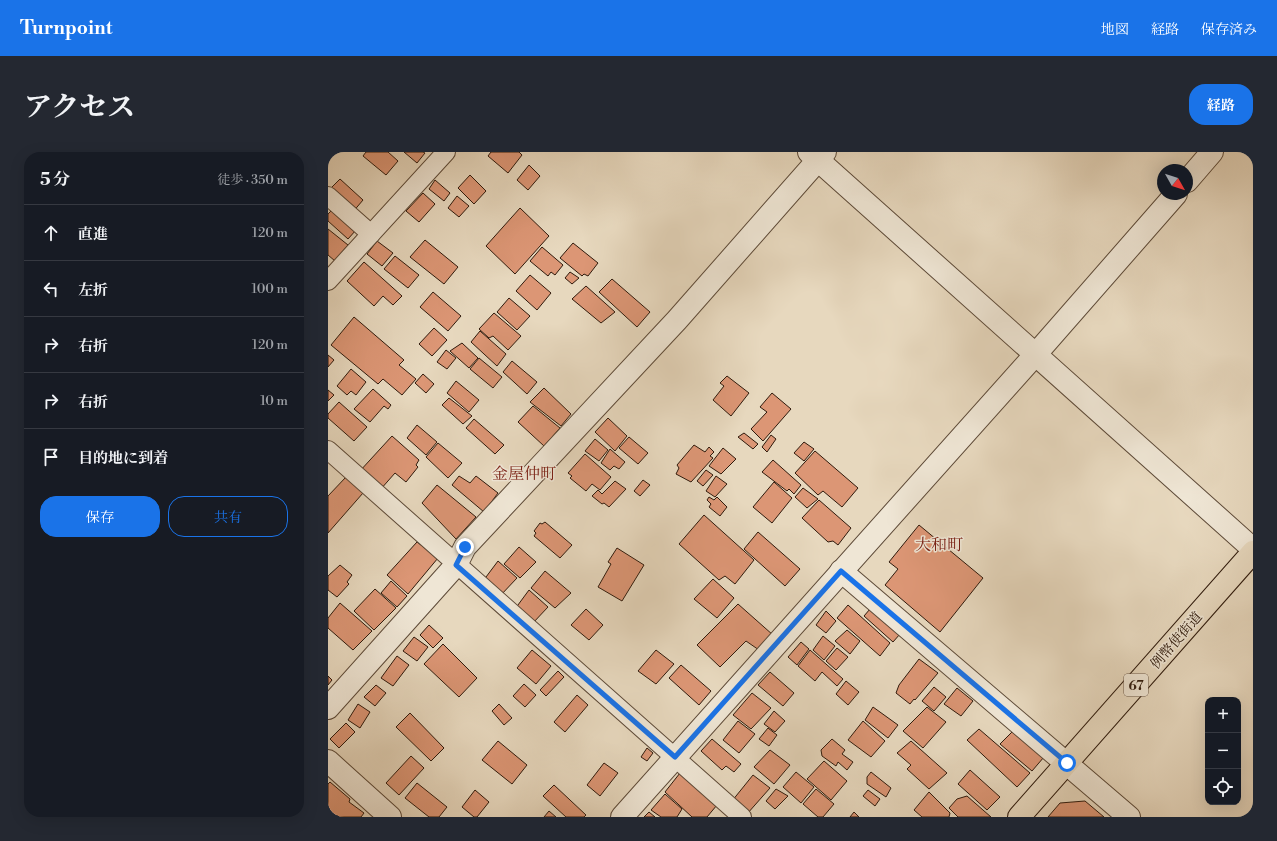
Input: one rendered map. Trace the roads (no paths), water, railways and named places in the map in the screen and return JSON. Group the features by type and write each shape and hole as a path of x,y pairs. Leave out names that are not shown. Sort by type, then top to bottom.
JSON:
{"main road":[{"name":"例幣使街道","path":"1019,817 1253,552"}],"street":[{"path":"328,281 446,152"},
{"path":"1193,174 1212,152"},
{"path":"328,708 456,565 465,547 677,320 817,155 1035,355 1253,548"},
{"path":"328,196 371,234"},
{"path":"622,817 1035,355 1171,200"},
{"path":"328,450 742,817"},
{"path":"841,571 1129,817"},
{"path":"328,761 390,817"}],"district":[{"name":"金屋仲町","path":"524,473"},
{"name":"大和町","path":"939,544"}]}
